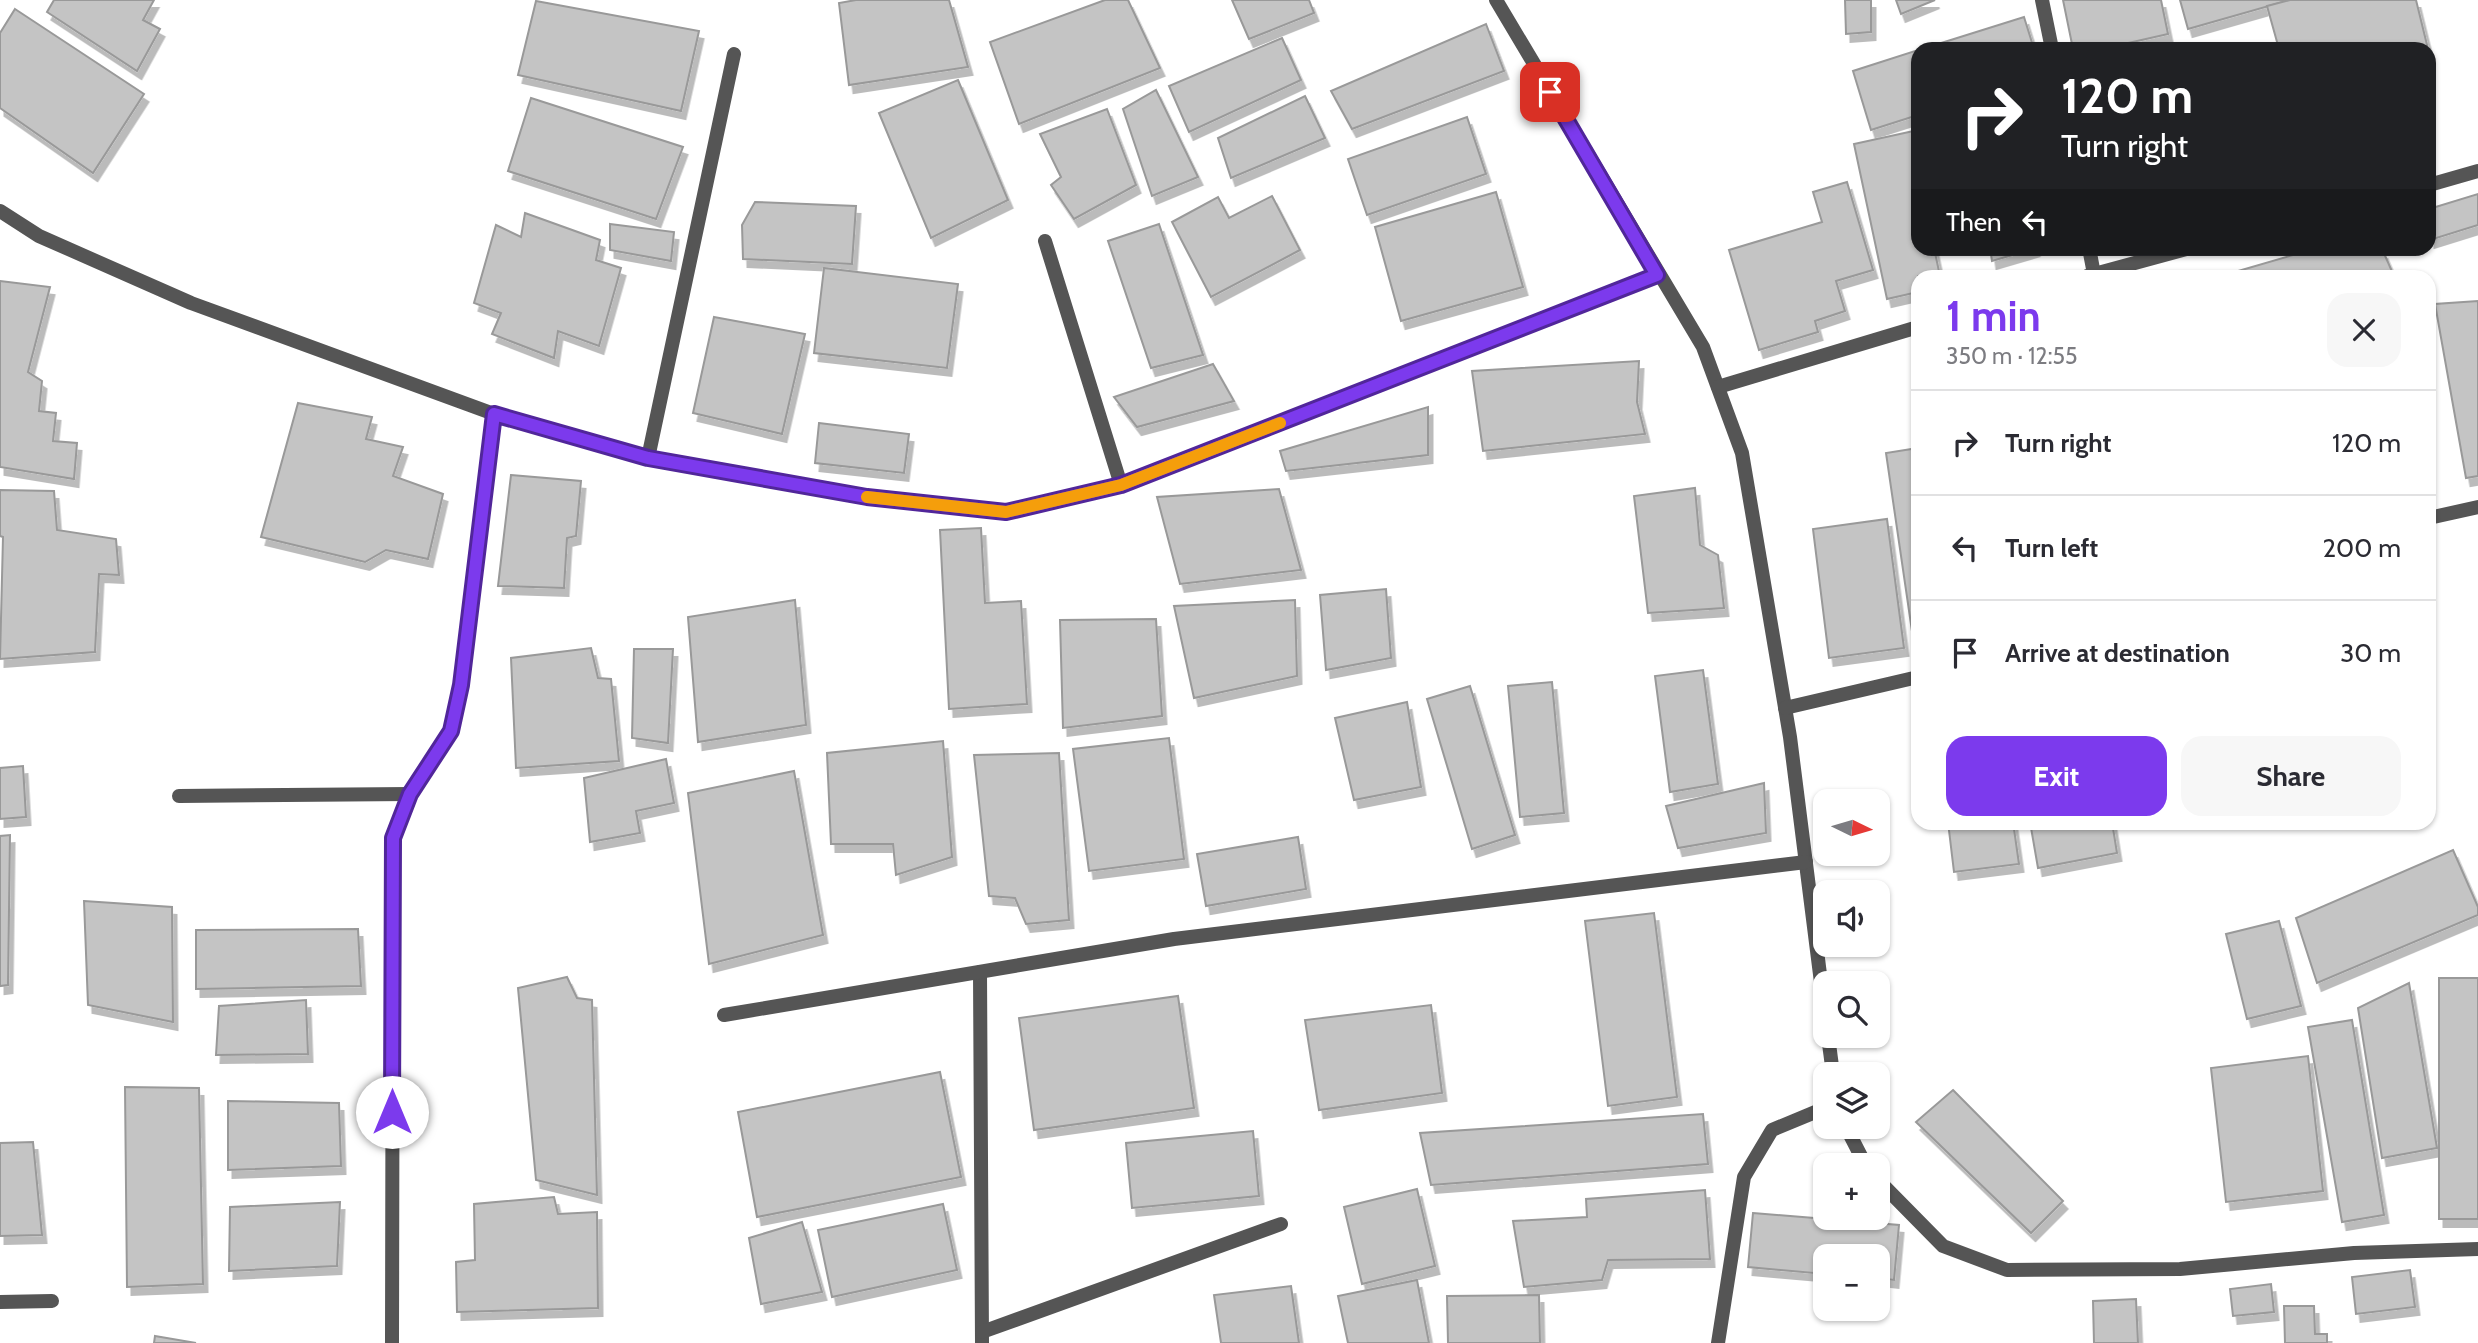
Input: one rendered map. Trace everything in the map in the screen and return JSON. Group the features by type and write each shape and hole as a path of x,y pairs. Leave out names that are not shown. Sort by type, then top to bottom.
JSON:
{"street":[{"path":"1496,0 1657,275 1703,347 1742,453 1786,708 1820,971"},
{"path":"2042,0 2051,42"},
{"path":"648,458 734,54"},
{"path":"2436,182 2478,171"},
{"path":"0,211 39,236 191,303 494,414 648,458 867,497 1006,512 1121,485 1657,275"},
{"path":"1045,241 1121,485"},
{"path":"2109,270 2160,256"},
{"path":"1718,387 1911,329"},
{"path":"391,1343 393,838 410,794 451,731 459,696 494,414"},
{"path":"2436,516 2478,507"},
{"path":"1786,708 1911,679"},
{"path":"179,796 410,794"},
{"path":"724,1015 1174,939 1807,862"},
{"path":"980,972 982,1338 1281,1224"},
{"path":"1718,1343 1744,1177 1772,1130 1813,1113"},
{"path":"1890,1192 1943,1246 2007,1270 2180,1269 2354,1253 2478,1249"},
{"path":"0,1302 52,1301"}],"building":[{"path":"54,0 154,0 143,20 160,29 137,71 47,12"},
{"path":"856,0 949,0 968,67 849,85 839,3"},
{"path":"1105,0 1128,0 1160,68 1019,124 990,42"},
{"path":"1232,0 1309,0 1314,13 1249,39"},
{"path":"1845,0 1871,0 1871,32 1846,34"},
{"path":"1896,0 1935,0 1901,14"},
{"path":"2063,0 2161,0 2168,34 2133,42 2072,42"},
{"path":"2180,0 2290,0 2188,29"},
{"path":"2290,0 2416,0 2426,42 2277,42 2267,6"},
{"path":"536,1 699,31 681,111 518,75"},
{"path":"15,9 144,94 93,173 0,108 0,33"},
{"path":"2024,17 2032,42 1944,42"},
{"path":"1486,24 1504,71 1352,129 1331,91"},
{"path":"1282,38 1301,80 1189,132 1169,86"},
{"path":"1911,52 1911,117 1871,130 1853,71"},
{"path":"958,80 1008,200 931,238 879,113"},
{"path":"1156,90 1198,177 1152,196 1123,109"},
{"path":"1305,96 1325,138 1231,178 1218,138"},
{"path":"531,98 683,147 656,219 508,171"},
{"path":"1107,109 1136,185 1074,219 1051,185 1061,177 1040,134"},
{"path":"1467,117 1486,174 1367,215 1348,159"},
{"path":"1911,132 1911,256 1936,256 1939,270 1911,270 1911,294 1887,299 1854,144"},
{"path":"1847,182 1873,270 1836,281 1845,311 1815,321 1818,332 1759,350 1729,250 1822,222 1813,192"},
{"path":"1496,192 1523,287 1401,321 1375,227"},
{"path":"2478,194 2478,225 2436,238 2436,207"},
{"path":"1272,196 1300,250 1211,297 1172,222 1218,197 1229,218"},
{"path":"755,202 856,206 852,264 743,259 742,225"},
{"path":"525,213 600,240 596,260 621,268 599,346 558,331 554,358 492,334 501,313 474,303 496,225 521,237"},
{"path":"610,224 674,232 671,261 610,250"},
{"path":"1159,224 1203,355 1151,368 1108,241"},
{"path":"1991,256 2009,256 1992,261"},
{"path":"2290,256 2385,256 2391,270 2242,270"},
{"path":"824,268 958,284 947,368 814,353"},
{"path":"0,281 50,287 28,372 42,381 39,411 56,413 53,441 77,443 74,479 0,467"},
{"path":"2478,301 2478,476 2466,478 2436,304"},
{"path":"714,317 805,334 782,434 693,413"},
{"path":"1639,361 1637,402 1645,434 1483,451 1472,371"},
{"path":"1213,364 1234,401 1137,427 1114,397"},
{"path":"298,403 372,417 366,439 403,447 393,476 443,494 428,559 386,550 365,562 261,537"},
{"path":"1428,407 1428,455 1286,471 1280,451"},
{"path":"819,423 909,434 904,473 815,463"},
{"path":"1911,449 1911,624 1886,453"},
{"path":"511,475 581,481 576,536 567,538 564,588 498,586"},
{"path":"1695,488 1700,545 1718,555 1724,608 1648,613 1634,496"},
{"path":"1279,489 1301,570 1180,584 1157,497"},
{"path":"0,490 54,491 57,530 116,539 119,575 99,574 95,652 0,659 3,537 0,536"},
{"path":"1887,519 1904,648 1829,658 1813,529"},
{"path":"981,528 985,603 1021,601 1027,704 949,709 940,530"},
{"path":"1386,589 1391,658 1326,670 1320,595"},
{"path":"795,600 806,725 698,742 688,617"},
{"path":"1295,600 1297,676 1194,698 1174,606"},
{"path":"1156,619 1162,716 1063,728 1060,620"},
{"path":"591,648 598,678 611,679 619,761 516,768 511,658"},
{"path":"634,649 673,649 668,743 632,738"},
{"path":"1703,670 1718,784 1670,792 1655,676"},
{"path":"1552,682 1564,813 1520,817 1508,686"},
{"path":"1470,686 1515,835 1472,849 1427,699"},
{"path":"1407,702 1421,787 1354,800 1335,718"},
{"path":"1169,738 1184,859 1089,871 1073,749"},
{"path":"943,741 952,857 896,875 893,844 831,844 827,753"},
{"path":"1059,753 1069,920 1026,924 1015,898 989,896 974,755"},
{"path":"666,759 674,803 636,811 640,833 590,842 584,778"},
{"path":"23,766 26,817 0,819 0,768"},
{"path":"794,771 823,935 709,964 688,793"},
{"path":"1764,783 1766,833 1678,848 1666,806"},
{"path":"1949,830 2014,830 2019,864 1954,872"},
{"path":"2031,830 2113,830 2117,853 2038,868"},
{"path":"10,835 8,985 0,986 0,836"},
{"path":"1298,837 1306,889 1206,906 1197,854"},
{"path":"2453,850 2478,907 2478,915 2317,983 2296,918"},
{"path":"84,901 172,907 173,1022 88,1005"},
{"path":"1654,913 1677,1097 1608,1106 1585,921"},
{"path":"2279,921 2301,1006 2247,1019 2226,934"},
{"path":"358,929 361,986 196,989 196,930"},
{"path":"567,977 577,998 592,1000 597,1195 536,1180 518,988"},
{"path":"2439,978 2478,978 2478,1219 2439,1219"},
{"path":"2409,983 2437,1148 2382,1158 2358,1008"},
{"path":"1178,996 1194,1108 1034,1130 1019,1018"},
{"path":"306,1000 308,1054 216,1055 219,1006"},
{"path":"1431,1005 1442,1093 1319,1110 1305,1020"},
{"path":"2352,1020 2384,1215 2342,1222 2308,1027"},
{"path":"2308,1056 2323,1191 2226,1202 2211,1068"},
{"path":"940,1072 961,1177 757,1217 738,1112"},
{"path":"125,1087 199,1088 203,1284 127,1287"},
{"path":"1953,1090 2063,1201 2031,1233 1916,1122"},
{"path":"228,1101 339,1103 341,1166 228,1170"},
{"path":"1703,1114 1708,1164 1431,1185 1420,1133"},
{"path":"1253,1131 1259,1196 1132,1208 1126,1143"},
{"path":"33,1142 42,1235 0,1236 0,1143"},
{"path":"1417,1189 1435,1266 1362,1284 1344,1207"},
{"path":"1705,1190 1710,1259 1608,1260 1602,1280 1524,1287 1513,1221 1587,1217 1586,1199"},
{"path":"554,1197 558,1214 597,1212 598,1308 457,1312 456,1262 475,1260 474,1204"},
{"path":"340,1202 337,1266 229,1271 230,1207"},
{"path":"943,1204 957,1270 832,1297 818,1230"},
{"path":"1753,1213 1813,1218 1813,1230 1890,1230 1890,1224 1899,1225 1894,1280 1890,1280 1890,1244 1813,1244 1813,1273 1748,1267"},
{"path":"802,1222 822,1292 761,1304 749,1238"},
{"path":"2410,1270 2415,1307 2356,1314 2352,1277"},
{"path":"1417,1280 1429,1343 1348,1343 1338,1296"},
{"path":"2271,1284 2274,1312 2233,1316 2230,1289"},
{"path":"1291,1286 1299,1343 1221,1343 1214,1295"},
{"path":"1539,1295 1540,1343 1448,1343 1447,1296"},
{"path":"2136,1299 2138,1343 2094,1343 2093,1301"},
{"path":"2284,1306 2314,1306 2315,1334 2327,1334 2327,1343 2285,1343"},
{"path":"155,1336 196,1343 154,1343"}],"slow traffic":[{"path":"867,497 1006,512 1121,485 1280,423"}],"route":[{"path":"392,1112 393,838 410,794 451,731 461,685 494,414 648,458 867,497 1006,512 1121,485 1657,275 1550,92"}]}
